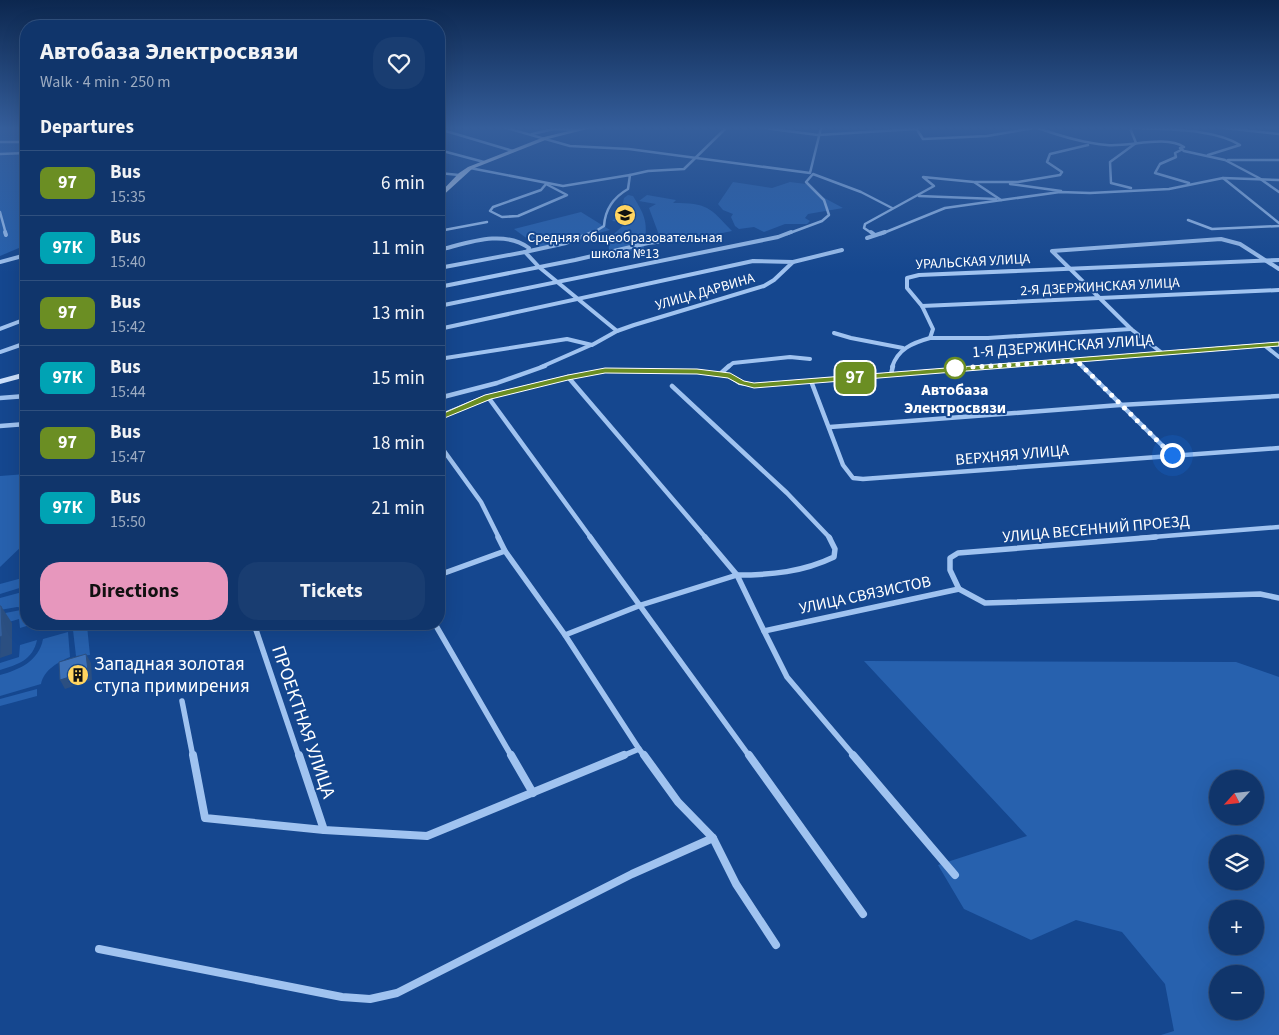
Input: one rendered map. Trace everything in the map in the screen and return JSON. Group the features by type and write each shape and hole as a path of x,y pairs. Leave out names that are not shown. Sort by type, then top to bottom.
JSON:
{"street":[{"path":"445,191 458,176"},
{"path":"509,176 546,184 570,186 618,176"},
{"path":"445,267 565,243 595,233 604,226 608,209 622,192 628,190 630,176"},
{"path":"445,305 739,244 763,241 822,221 829,215 824,200 806,182 810,176"},
{"path":"818,176 861,192 892,208"},
{"path":"995,183 1042,180 1055,176"},
{"path":"1111,176 1111,183 1139,189"},
{"path":"1166,176 1192,184"},
{"path":"1255,176 1279,192"},
{"path":"876,235 864,228 865,224 934,186 923,177 1040,186 1066,192"},
{"path":"1223,178 1279,224"},
{"path":"867,238 945,208 1000,200 1066,192 1090,193 1139,189 1169,189 1223,178 1279,180"},
{"path":"974,182 1000,200"},
{"path":"546,184 567,195 518,216 502,217 490,211 493,207 541,190 546,184"},
{"path":"916,196 1000,200"},
{"path":"0,212 6,236"},
{"path":"1188,220 1212,229 1279,224"},
{"path":"445,231 486,222"},
{"path":"1212,229 1221,239"},
{"path":"445,249 504,237 522,242 529,248 526,251"},
{"path":"445,286 648,243 682,239"},
{"path":"1162,353 1130,330 1052,251 1221,239 1240,244 1279,269"},
{"path":"793,262 842,250"},
{"path":"526,251 539,267 618,331"},
{"path":"0,262 20,257"},
{"name":"УРАЛЬСКАЯ УЛИЦА","path":"930,338 933,329 922,306 907,288 907,278 910,276 1279,260"},
{"name":"УЛИЦА ДАРВИНА","path":"445,328 753,261 793,262"},
{"name":"УЛИЦА ДАРВИНА","path":"445,396 547,365 618,331 663,315 764,286 774,280 793,262"},
{"name":"2-Я ДЗЕРЖИНСКАЯ УЛИЦА","path":"922,306 1279,290"},
{"path":"0,329 20,321"},
{"path":"834,333 848,339 883,343 903,348 930,338 988,338 1130,330"},
{"path":"445,358 567,339 592,344"},
{"name":"1-Я ДЗЕРЖИНСКАЯ УЛИЦА","path":"445,415 488,397 568,377 605,371 655,370 720,374 730,376 748,385 1279,344"},
{"path":"0,352 20,345"},
{"path":"1264,345 1279,357"},
{"path":"891,374 892,364 903,348"},
{"path":"720,374 733,363 790,357 810,359"},
{"path":"1077,361 1172,455"},
{"path":"0,382 20,376"},
{"path":"568,377 737,575 786,677 955,875"},
{"name":"ВЕРХНЯЯ УЛИЦА","path":"811,381 843,465 853,478 863,479 1279,448"},
{"path":"565,635 640,605 737,575 770,574 820,564 834,557 835,549 831,539 787,493 672,386"},
{"path":"0,398 20,396"},
{"path":"830,427 1120,405 1279,396"},
{"path":"488,397 544,478 640,605 863,914"},
{"path":"0,426 20,424"},
{"path":"445,451 470,489 481,502 504,551 565,635 640,749 678,802 713,838 736,884 776,945"},
{"name":"УЛИЦА ВЕСЕННИЙ ПРОЕЗД","path":"959,589 950,573 948,564 950,558 958,553 1279,527"},
{"path":"445,573 504,551"},
{"path":"959,589 971,597 985,602 1260,594 1279,598"},
{"name":"УЛИЦА СВЯЗИСТОВ","path":"764,631 959,589"},
{"name":"ПРОЕКТНАЯ УЛИЦА","path":"256,630 324,830"},
{"path":"438,630 533,793"},
{"path":"182,700 205,818 324,830 427,836 640,749"},
{"path":"99,949 342,997 370,999 396,993 632,874 713,838"}],"shaded area":[{"path":"0,176 20,176 20,248 0,256"},
{"path":"733,182 772,188 790,182 806,184 817,194 843,208 808,214 805,218 810,221 807,224 785,224 764,232 754,227 739,229 735,226 731,217 733,214 723,210 718,204"},
{"path":"628,195 633,196 645,220 644,248 624,252 609,250 608,239 624,225 621,222 612,221 621,212 624,198"},
{"path":"647,195 676,200 673,203 694,204 707,208 718,216 732,231 686,240 676,240 659,235 649,208 656,204 639,201"},
{"path":"581,212 610,230 540,248 514,229"},
{"path":"20,474 20,548 0,567 0,476"},
{"path":"20,579 20,588 0,594 0,584"},
{"path":"20,593 20,607 0,610 0,598"},
{"path":"20,610 20,628 19,619 9,622 0,614"},
{"path":"73,630 87,630 90,655 76,656"},
{"path":"68,632 70,657 56,664 48,671 41,684 0,696 0,675 21,667 33,659 41,647 43,639"},
{"path":"37,640 35,647 28,657 18,664 0,670 0,663 19,657 20,645"},
{"path":"864,661 1236,662 1279,677 1279,1035 1161,1035 1174,1031 1165,984 1122,932 1076,920 1031,940 964,909 938,865 1027,836"},
{"path":"37,689 37,696 0,706 0,699"}],"building":[{"path":"0,606 2,636 0,637"},
{"path":"86,654 88,671 60,680 59,662"}],"bus line":[{"name":"97","path":"445,414 488,397 568,377 605,371 697,371 730,376 742,383 754,385 998,365 1132,357 1279,344"}],"place":[{"name":"Средняя общеобразовательная школа №13","path":"625,215"},
{"name":"Автобаза Электросвязи","path":"955,368"},
{"name":"Западная золотая ступа примирения","path":"78,675"}],"route":[{"path":"955,368 1077,361 1172,455"}]}
